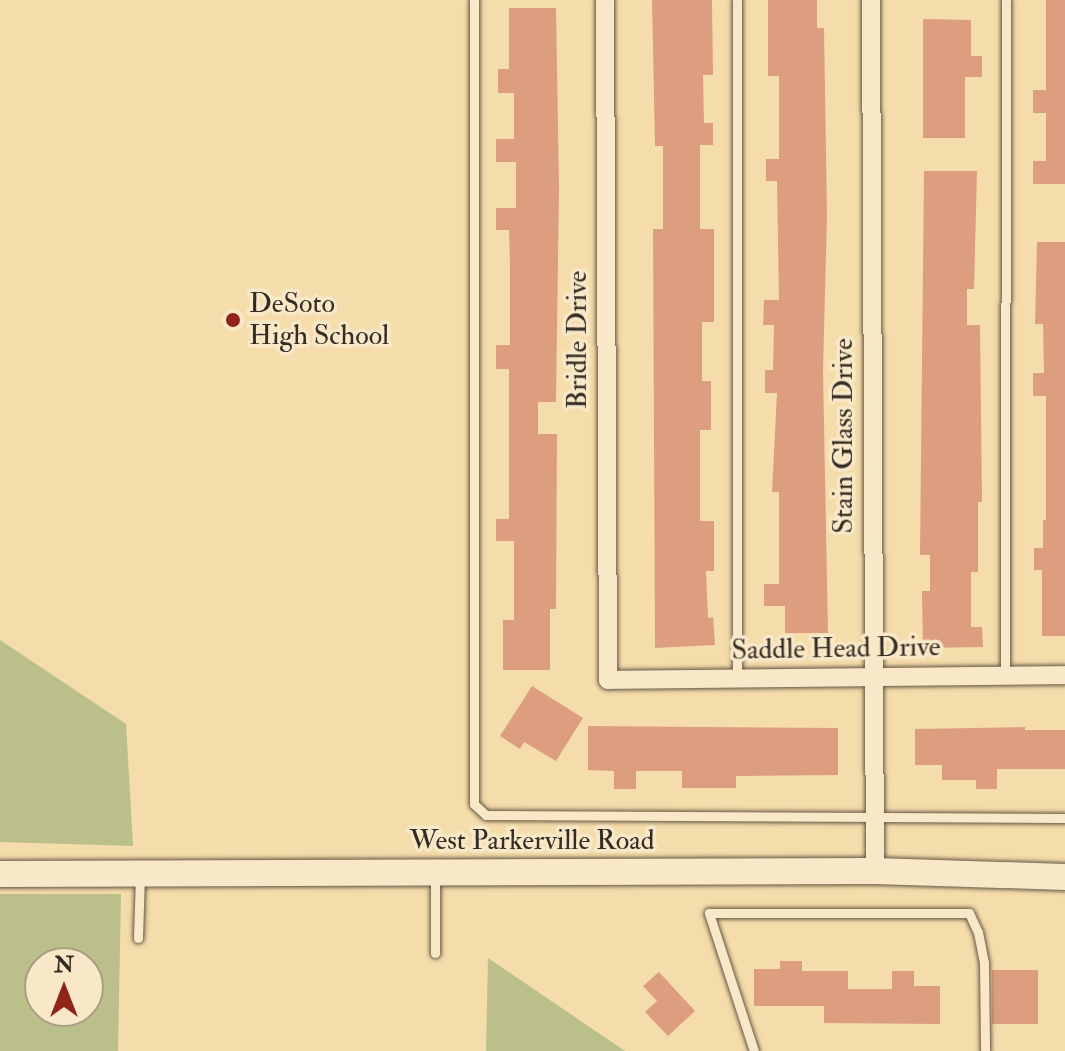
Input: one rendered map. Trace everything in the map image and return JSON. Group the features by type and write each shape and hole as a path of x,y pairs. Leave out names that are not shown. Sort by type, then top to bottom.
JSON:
{"main road":[{"name":"West Parkerville Road","path":"0,874 875,871 1065,877"}],"street":[{"name":"Bridle Drive","path":"605,0 608,680"},
{"name":"Stain Glass Drive","path":"871,0 875,871"},
{"name":"Saddle Head Drive","path":"608,680 1065,675"}],"lane":[{"path":"474,0 474,804 486,815 1065,818"},
{"path":"737,0 737,678"},
{"path":"1005,675 1006,0"},
{"path":"435,874 435,953"},
{"path":"138,938 140,875"},
{"path":"754,1051 709,913 969,913 978,932 984,963 985,1051"}],"green space":[{"path":"0,640 126,724 133,846 0,842"},
{"path":"0,894 121,894 118,1051 0,1051"},
{"path":"488,958 625,1051 486,1051"}],"building":[{"path":"652,0 712,0 713,75 703,75 704,123 713,123 713,145 700,145 700,229 714,229 714,322 702,322 702,381 711,381 711,430 700,430 700,521 714,521 714,571 706,571 708,618 713,617 715,645 655,648 653,229 663,229 663,146 655,146"},
{"path":"768,0 817,0 817,28 824,28 827,217 823,370 828,633 785,633 785,606 764,606 764,584 779,584 779,492 772,492 777,393 765,393 765,370 773,370 774,325 763,325 764,300 779,300 777,181 766,181 766,159 779,159 779,76 768,76"},
{"path":"1046,0 1065,0 1065,184 1033,184 1033,161 1046,161 1046,113 1033,113 1033,90 1046,90"},
{"path":"509,8 556,8 559,188 556,402 538,402 538,434 557,434 556,609 550,609 550,670 503,670 503,620 514,620 514,541 496,541 496,519 509,519 509,369 496,369 496,345 510,345 510,265 509,230 496,230 496,208 516,208 516,162 496,162 496,139 514,139 514,93 498,93 498,69 509,69"},
{"path":"923,19 971,20 971,56 982,56 982,77 965,77 965,138 923,138"},
{"path":"924,171 977,171 974,289 967,289 967,325 980,325 982,502 978,502 978,572 971,572 971,627 982,627 983,647 923,648 922,591 930,591 930,555 920,555"},
{"path":"1037,242 1065,242 1065,636 1042,636 1042,570 1034,570 1034,548 1043,548 1043,520 1046,520 1046,396 1033,396 1033,373 1044,373 1043,324 1035,324"},
{"path":"532,686 583,718 556,761 524,742 520,749 500,736"},
{"path":"588,726 838,728 838,775 736,776 736,788 682,788 682,771 636,771 636,789 614,789 614,771 588,770"},
{"path":"1025,727 1025,730 1065,730 1065,769 997,769 997,789 976,789 976,780 942,780 942,765 915,765 915,729"},
{"path":"780,961 802,961 802,971 848,971 848,989 892,989 892,971 914,971 914,986 940,986 940,1024 824,1023 824,1006 754,1006 754,969 780,969"},
{"path":"992,970 1038,970 1038,1024 992,1024"},
{"path":"659,972 695,1011 668,1036 645,1012 657,1001 643,986"}],"place":[{"name":"DeSoto High School","path":"233,320"}]}
